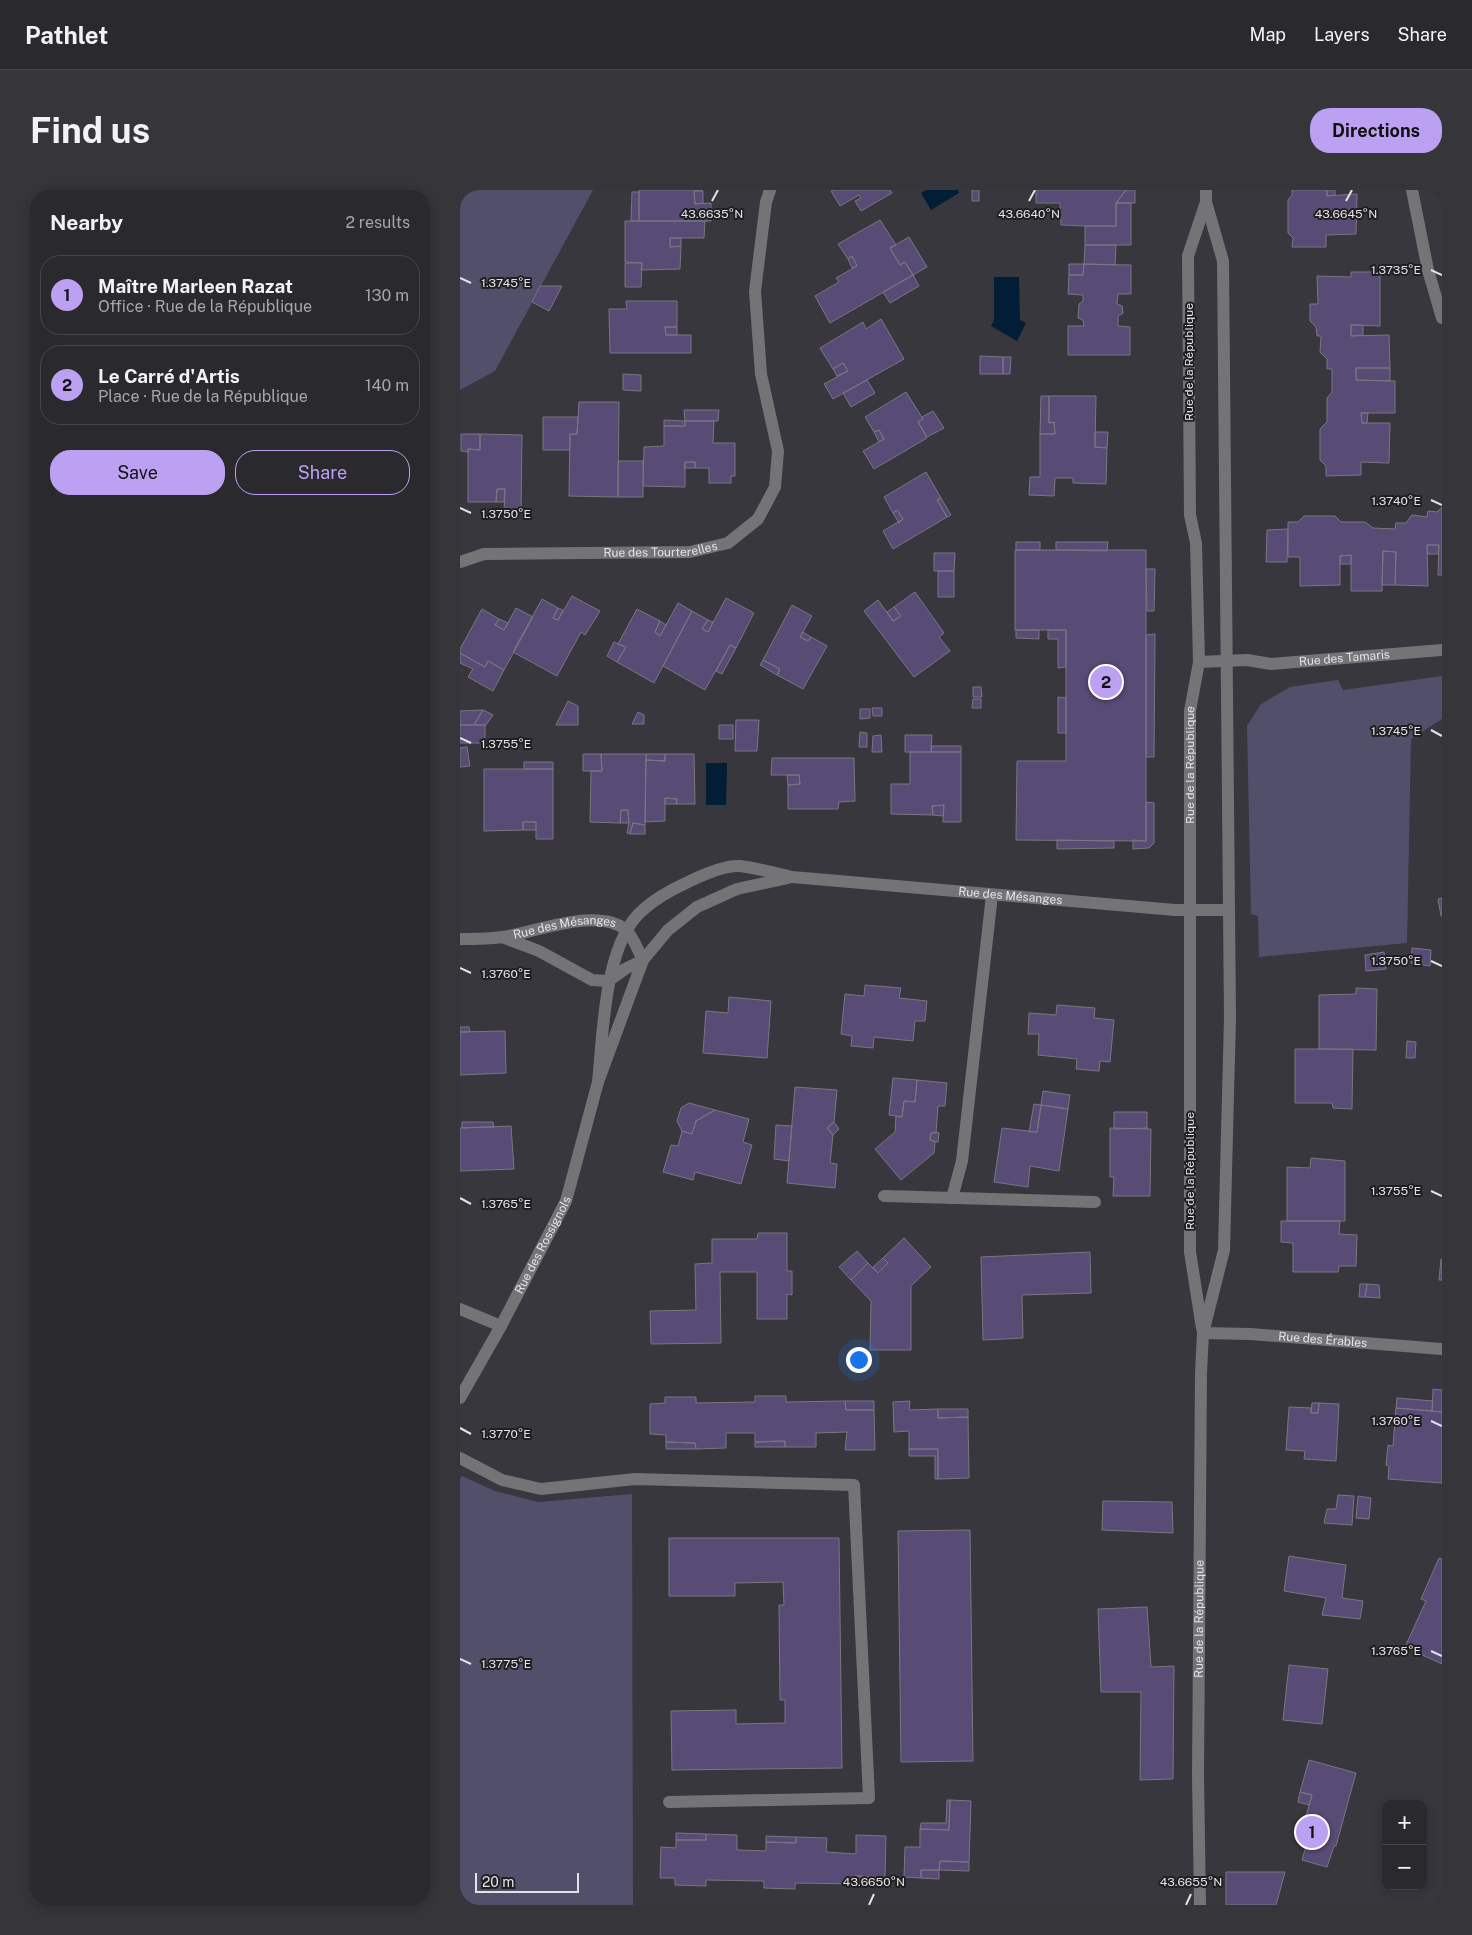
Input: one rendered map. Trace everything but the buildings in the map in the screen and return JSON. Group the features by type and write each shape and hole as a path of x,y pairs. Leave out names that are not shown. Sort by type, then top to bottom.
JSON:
{"street":[{"name":"Rue des Tourterelles","path":"460,562 484,554 690,552 728,543 758,519 775,487 778,450 761,374 755,291 766,202 770,190"},
{"path":"1412,190 1428,270 1442,318"},
{"name":"Rue de la République","path":"1200,1905 1198,1640 1201,1373 1203,1333 1224,1250 1230,1018 1223,262 1206,196"},
{"name":"Rue de la République","path":"1203,1333 1190,1252 1190,711 1199,662 1196,543 1190,515 1188,256 1206,196"},
{"name":"Rue des Tamaris","path":"1199,662 1247,660 1271,664 1442,650"},
{"name":"Rue des Mésanges","path":"608,981 615,956 627,930 642,910 672,890 706,873 738,866 792,877 992,895 1175,910 1229,910"},
{"name":"Rue des Mésanges","path":"502,937 539,950 592,980 608,981 625,969 643,960 668,930 697,907 737,889 792,877"},
{"path":"952,1198 962,1161 992,895"},
{"name":"Rue des Mésanges","path":"460,939 502,937 556,924 595,920 612,923 627,930 643,960"},
{"name":"Rue des Rossignols","path":"460,1398 501,1326 566,1201 598,1082 643,960"},
{"name":"Rue des Rossignols","path":"598,1082 608,981"},
{"path":"884,1196 1095,1202"},
{"path":"460,1309 501,1326"},
{"name":"Rue des Érables","path":"1203,1333 1250,1334 1442,1349"},
{"path":"460,1458 502,1480 541,1489 635,1479 854,1485 869,1798 669,1802"}],"shaded area":[{"path":"460,190 593,190 495,371 460,390"},
{"path":"1442,676 1442,719 1411,739 1407,943 1259,957 1258,916 1251,914 1247,726 1261,704 1290,687 1338,680 1343,690"},
{"path":"462,1476 495,1491 538,1502 632,1494 633,1905 460,1905 460,1479"}],"water":[{"path":"926,190 958,190 959,193 931,210 921,193"},
{"path":"994,277 1019,277 1020,320 1026,323 1017,341 991,326 994,320"},
{"path":"706,763 727,763 726,805 706,805"}],"place":[{"name":"Le Carré d'Artis","path":"1106,682"},
{"name":"Maître Marleen Razat","path":"1312,1832"}]}
